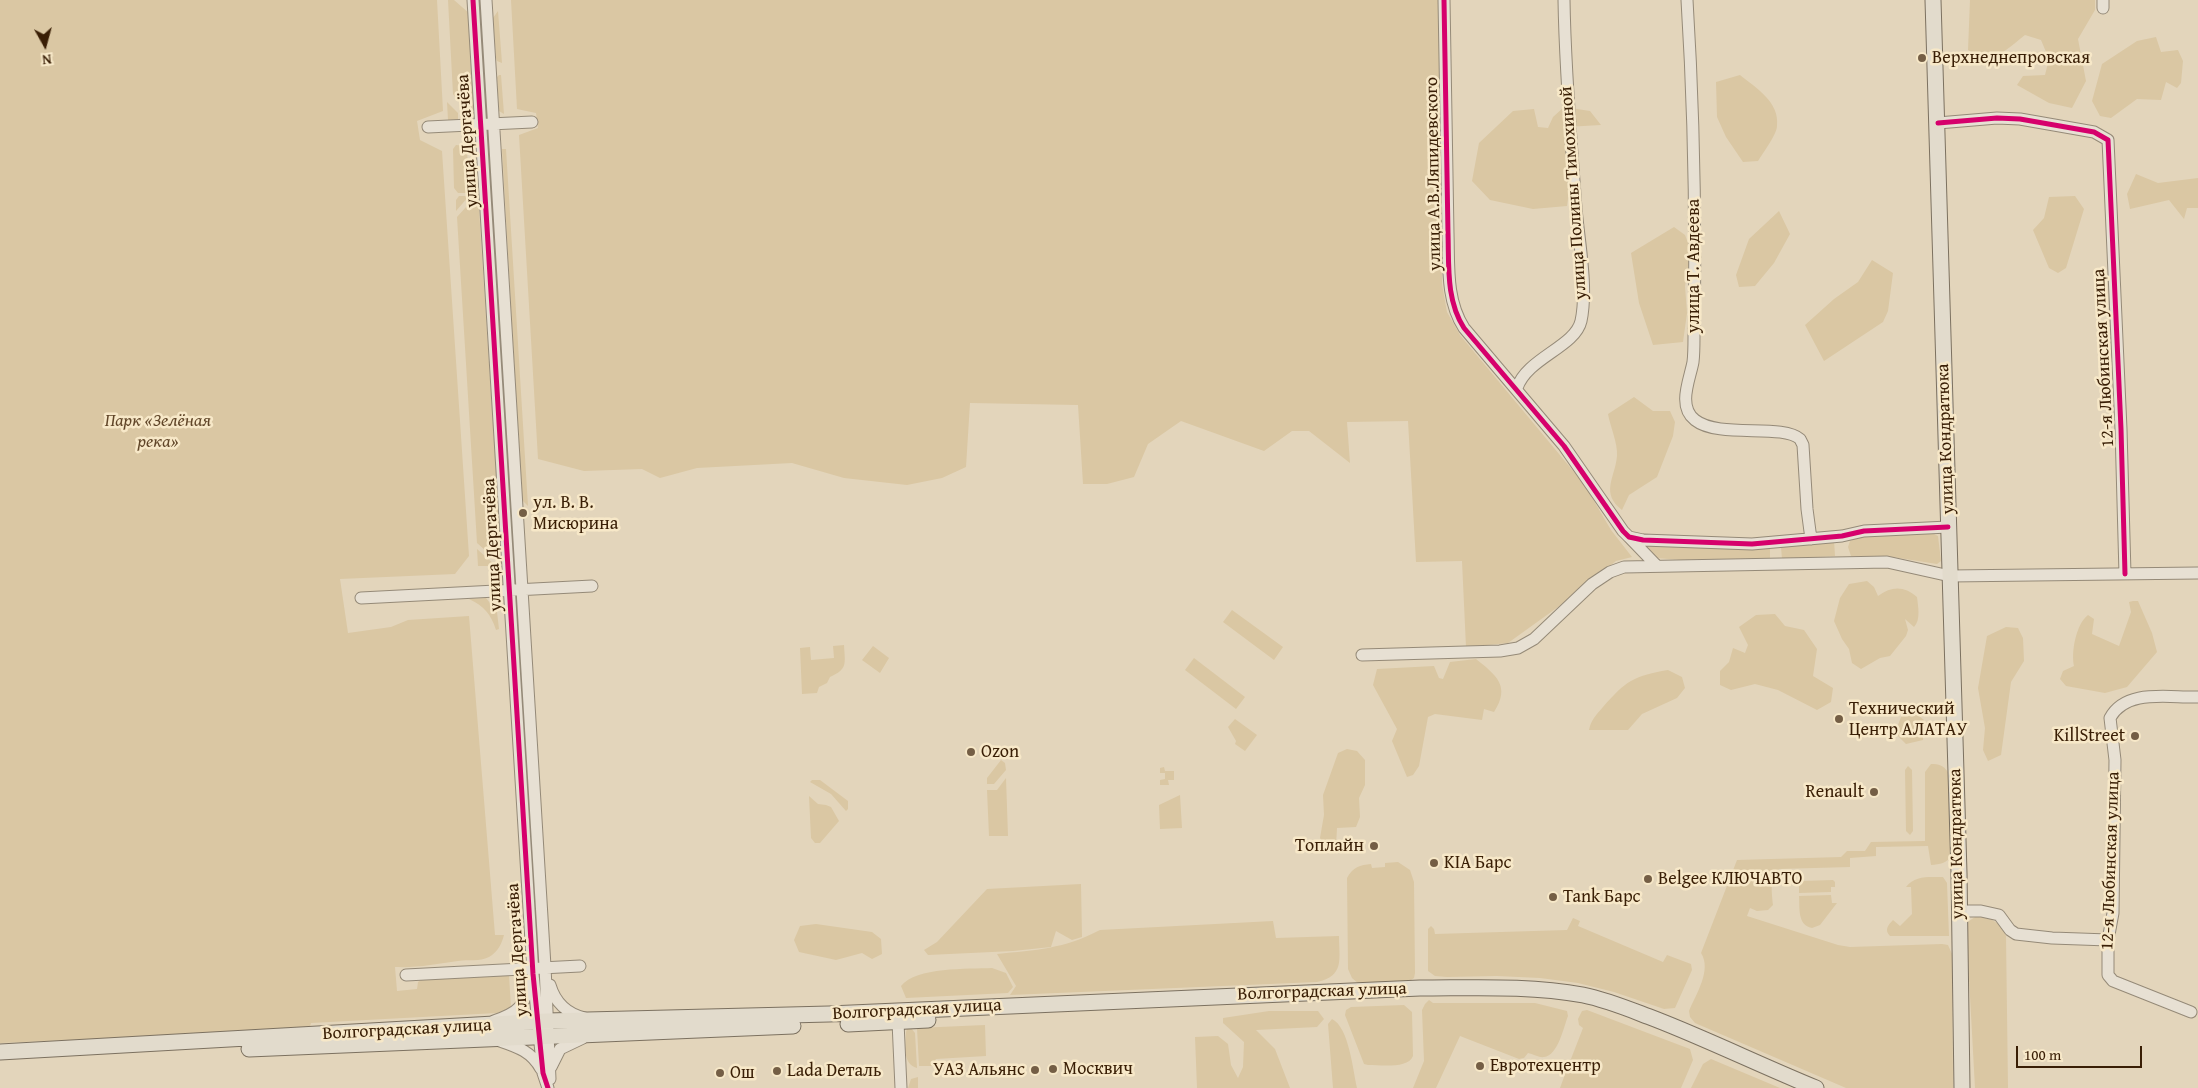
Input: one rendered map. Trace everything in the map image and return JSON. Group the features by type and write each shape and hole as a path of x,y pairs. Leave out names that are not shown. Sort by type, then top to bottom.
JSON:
{"main road":[{"name":"улица Кондратюка","path":"1934,0 1959,911 1962,1088"},
{"name":"Волгоградская улица","path":"0,1052 481,1026 543,1029 898,1022 1036,1010 1420,988 1509,987 1543,989 1584,995 1619,1005 1674,1026 1816,1088"},
{"name":"Волгоградская улица","path":"598,1027 780,1016 1036,1010 1420,997 1541,998 1586,1005 1616,1014 1671,1035 1791,1088"},
{"name":"Волгоградская улица","path":"0,1060 494,1038 543,1029"}],"street":[{"name":"улица Дергачёва","path":"473,0 488,124 522,589 545,969 543,1029"},
{"name":"улица Дергачёва","path":"486,0 488,124 510,589 533,970 543,1029 548,1088"},
{"name":"улица А.В.Ляпидевского","path":"1444,0 1448,234 1451,295 1457,318 1564,446 1629,537 1656,565"},
{"name":"улица Полины Тимохиной","path":"1517,388 1521,378 1528,369 1577,332 1581,321 1583,284 1566,73 1564,0"},
{"name":"улица Т. Авдеева","path":"1688,0 1696,255 1694,350 1686,389 1688,409 1693,419 1704,424 1721,428 1788,433 1800,439 1803,445 1811,539"},
{"name":"12-я Любинская улица","path":"1938,123 1997,118 2020,119 2094,132 2108,140 2126,574"},
{"path":"428,127 532,122"},
{"path":"1629,537 1643,540 1752,544 1842,536 1864,531 1948,527"},
{"path":"1362,655 1500,651 1518,648 1534,638 1592,584 1610,572 1624,567 1887,562 1950,576 2198,573"},
{"path":"361,598 592,586"},
{"name":"12-я Любинская улица","path":"2190,1012 2113,981 2108,975 2108,940 2113,913 2115,760 2110,718 2121,704 2140,697 2198,697"},
{"path":"1959,911 1982,911 1999,915 2010,930 2016,934 2052,938 2108,940"},
{"path":"406,975 533,970 580,966"},
{"path":"545,969 554,996 559,1004 598,1027"},
{"path":"481,1026 519,1010 526,996 533,970"},
{"path":"898,1022 901,1088"},
{"path":"494,1038 527,1052 546,1072 562,1048 598,1027"}],"green space":[{"name":"Парк «Зелёная река»","path":"0,0 437,0 443,111 417,121 420,140 442,151 469,556 455,574 340,579 348,633 391,627 408,620 469,616 495,935 504,935 497,950 485,959 395,967 397,991 417,989 418,982 422,979 509,975 511,1008 497,1013 311,1023 309,1030 0,1043"},
{"path":"448,0 454,0 470,14 475,115 470,119 466,119 466,110 453,94"},
{"path":"511,0 1438,0 1442,110 1442,284 1447,312 1460,335 1584,484 1611,530 1632,557 1616,561 1558,607 1508,643 1466,647 1462,561 1416,562 1408,421 1347,422 1350,463 1309,431 1292,431 1264,451 1181,421 1148,444 1134,477 1107,484 1083,484 1078,405 970,403 966,467 942,478 907,485 844,478 792,463 697,468 660,478 642,469 584,471 538,459 519,135 538,128 536,113 517,109"},
{"path":"1970,0 2095,0 2095,10 2078,39 2086,81 2072,108 2049,103 2017,85 2023,76 2045,75 2049,59 2041,40 2025,35 2005,51 1991,57 1976,55 1968,50"},
{"path":"498,11 502,63 497,61 496,58 493,18"},
{"path":"2156,37 2161,52 2178,50 2183,61 2181,83 2177,88 2166,82 2161,100 2137,99 2111,118 2100,116 2092,101 2102,64 2137,41"},
{"path":"501,75 504,114 499,111 497,77"},
{"path":"1740,75 1766,96 1777,117 1775,134 1758,161 1743,162 1726,137 1717,117 1716,82"},
{"path":"447,102 458,113 458,120 448,120"},
{"path":"1564,107 1590,111 1601,125 1566,127 1569,192 1567,206 1533,209 1490,200 1472,181 1479,143 1513,111 1534,109 1538,127 1548,128 1553,117"},
{"path":"456,145 466,146 467,149 469,189 467,193 458,193 454,188 453,149"},
{"path":"502,149 506,149 528,506 522,500"},
{"path":"2136,174 2158,183 2198,178 2198,208 2187,208 2184,219 2169,200 2130,209 2127,194"},
{"path":"459,196 469,196 456,211 456,200"},
{"path":"476,196 479,209 502,565 477,543 457,217"},
{"path":"2075,196 2084,209 2066,268 2058,273 2049,268 2033,230 2044,218 2049,197"},
{"path":"1779,211 1790,234 1774,263 1755,286 1739,287 1736,275 1749,239"},
{"path":"1674,227 1685,235 1691,251 1685,286 1687,313 1683,342 1653,345 1639,303 1631,253"},
{"path":"1872,260 1893,273 1888,311 1883,322 1824,361 1805,325 1834,299 1858,282"},
{"path":"1634,397 1653,411 1670,411 1675,422 1673,436 1657,477 1629,495 1622,510 1615,504 1610,491 1617,451 1608,414"},
{"path":"1928,531 1938,536 1941,561 1937,564 1886,556 1851,556 1848,547 1850,541 1863,535"},
{"path":"1834,540 1835,556 1782,559 1781,547"},
{"path":"1641,543 1770,547 1770,558 1681,560 1656,558"},
{"path":"477,549 496,566 478,566"},
{"path":"1867,581 1874,587 1878,596 1893,589 1903,589 1912,593 1917,597 1918,617 1914,627 1905,619 1908,630 1906,636 1890,656 1880,658 1861,669 1852,663 1849,649 1834,621 1840,598 1849,584"},
{"path":"486,598 497,612 499,629 496,630 492,619 483,608 469,599"},
{"path":"2138,601 2152,633 2157,652 2127,687 2105,693 2066,686 2060,679 2063,671 2074,666 2075,639 2084,619 2088,615 2094,619 2092,634 2119,646 2131,612 2129,602"},
{"path":"1232,610 1283,647 1274,660 1223,622"},
{"path":"1775,614 1785,626 1804,630 1817,649 1813,676 1833,688 1831,702 1817,710 1778,690 1755,684 1731,690 1720,685 1720,671 1729,662 1733,648 1745,653 1748,645 1739,627 1756,615"},
{"path":"2006,627 2018,628 2023,638 2024,661 2011,682 2001,755 1988,761 1983,750 1985,728 1978,688 1987,636"},
{"path":"844,645 845,661 843,668 830,677 827,683 819,687 817,693 802,694 800,648 810,647 811,660 834,658 833,646"},
{"path":"873,646 889,658 880,673 862,660"},
{"path":"1194,658 1245,697 1236,709 1185,670"},
{"path":"1476,659 1490,670 1499,682 1501,695 1494,712 1484,709 1482,720 1435,714 1428,717 1419,766 1413,775 1407,777 1392,741 1397,729 1373,685 1377,669 1434,666 1439,678 1443,679 1450,662"},
{"path":"1668,670 1682,677 1685,688 1677,698 1642,714 1628,730 1589,730 1596,715 1624,685 1638,677"},
{"path":"1913,711 1924,720 1923,740 1906,744 1895,733 1901,717"},
{"path":"1235,719 1257,735 1245,751 1235,744 1236,741 1228,727"},
{"path":"1347,749 1357,751 1365,760 1365,785 1359,798 1360,817 1356,827 1337,828 1336,846 1325,846 1320,838 1324,815 1323,795 1338,753"},
{"path":"1001,760 1005,763 1006,770 994,784 987,784 987,778"},
{"path":"1931,764 1941,765 1948,772 1951,855 1945,862 1931,865 1928,846 1876,847 1876,856 1850,858 1850,867 1779,869 1772,881 1773,905 1768,910 1757,911 1750,908 1747,916 1838,945 1850,947 1948,945 1952,954 1953,1088 1846,1088 1695,1023 1690,1017 1689,1011 1704,974 1704,960 1701,953 1737,860 1841,857 1847,851 1865,851 1871,842 1925,841 1925,772"},
{"path":"1908,766 1912,770 1913,831 1910,835 1906,831 1905,770"},
{"path":"1164,767 1165,771 1174,771 1174,780 1168,780 1169,785 1160,785 1160,780 1165,779 1165,773 1160,773 1160,768"},
{"path":"1006,778 1008,836 989,836 987,790 997,790"},
{"path":"812,780 820,780 848,801 848,809 846,811 831,794 810,782"},
{"path":"1180,795 1182,828 1160,829 1159,805"},
{"path":"809,796 818,804 831,807 839,821 820,843 815,843 811,838"},
{"path":"1398,862 1410,870 1414,882 1414,978 1408,982 1359,984 1352,978 1348,969 1347,878 1354,869 1360,866 1371,864 1372,868 1385,867 1385,863"},
{"path":"1928,877 1943,877 1947,883 1949,936 1890,936 1887,930 1893,920 1900,926 1912,914 1911,887 1906,887 1914,880"},
{"path":"1833,880 1835,887 1831,887 1831,892 1799,893 1799,884 1802,881"},
{"path":"1081,884 1082,937 1072,940 1056,931 1051,947 1013,951 928,955 924,950 937,942 987,889"},
{"path":"1831,895 1832,903 1837,903 1820,925 1812,928 1807,926 1800,915 1799,896"},
{"path":"1975,917 1994,921 2001,927 2006,936 2008,1088 1975,1088 1966,923"},
{"path":"1573,918 1580,921 1578,926 1663,962 1667,955 1691,964 1692,970 1675,1008 1664,1009 1614,992 1578,983 1540,978 1497,976 1447,977 1435,976 1428,971 1428,929 1431,926 1435,934 1567,930"},
{"path":"1273,921 1276,938 1339,936 1338,965 1332,976 1317,982 1010,995 1016,986 997,954 1037,950 1062,945 1100,930"},
{"path":"816,924 872,932 881,939 882,954 872,959 862,953 836,960 799,952 794,940 800,926"},
{"path":"992,968 1006,973 1013,987 1008,993 906,998 901,986 918,975 930,972"},
{"path":"1429,1000 1433,1003 1535,1003 1567,1011 1568,1016 1557,1046 1549,1055 1542,1057 1528,1053 1524,1058 1519,1059 1460,1036 1436,1088 1413,1088 1424,1061 1422,1010"},
{"path":"1404,1005 1412,1012 1413,1056 1406,1063 1400,1065 1364,1064 1345,1015 1346,1010 1351,1007"},
{"path":"1587,1010 1690,1049 1693,1060 1681,1088 1560,1088 1567,1069 1566,1066 1569,1064 1583,1028 1579,1025 1578,1019 1582,1011"},
{"path":"1269,1011 1318,1011 1324,1019 1317,1027 1256,1030 1275,1049 1290,1088 1197,1088 1195,1037 1218,1036 1228,1044 1231,1065 1238,1078 1243,1067 1244,1042 1223,1023 1223,1018"},
{"path":"1332,1019 1343,1031 1352,1061 1357,1088 1333,1088 1328,1024"},
{"path":"985,1025 986,1056 936,1059 932,1066 919,1066 917,1028"},
{"path":"911,1028 915,1033 917,1068 909,1063 906,1053 906,1032 907,1029"},
{"path":"1711,1059 1780,1088 1691,1088 1703,1064"},
{"path":"918,1077 918,1088 908,1088 911,1079"}],"cycle path":[{"path":"473,0 533,974 543,1073 548,1088"},
{"path":"1444,0 1449,270 1454,306 1464,328 1564,446 1623,531 1629,537 1643,540 1752,544 1842,536 1864,531 1948,527"},
{"path":"1938,123 1997,118 2020,119 2094,132 2108,140 2121,429 2125,574"}],"place":[{"name":"Верхнеднепровская","path":"1922,58"},
{"name":"ул. В. В. Мисюрина","path":"523,513"},
{"name":"Технический Центр АЛАТАУ","path":"1839,719"},
{"name":"KillStreet","path":"2135,736"},
{"name":"Ozon","path":"971,752"},
{"name":"Renault","path":"1874,792"},
{"name":"Топлайн","path":"1374,846"},
{"name":"KIA Барс","path":"1434,863"},
{"name":"Belgee КЛЮЧАВТО","path":"1648,879"},
{"name":"Tank Барс","path":"1553,897"},
{"name":"Евротехцентр","path":"1480,1066"},
{"name":"Москвич","path":"1053,1069"},
{"name":"УАЗ Альянс","path":"1035,1070"},
{"name":"Lada Dеталь","path":"777,1071"},
{"name":"Ош","path":"720,1073"}]}
